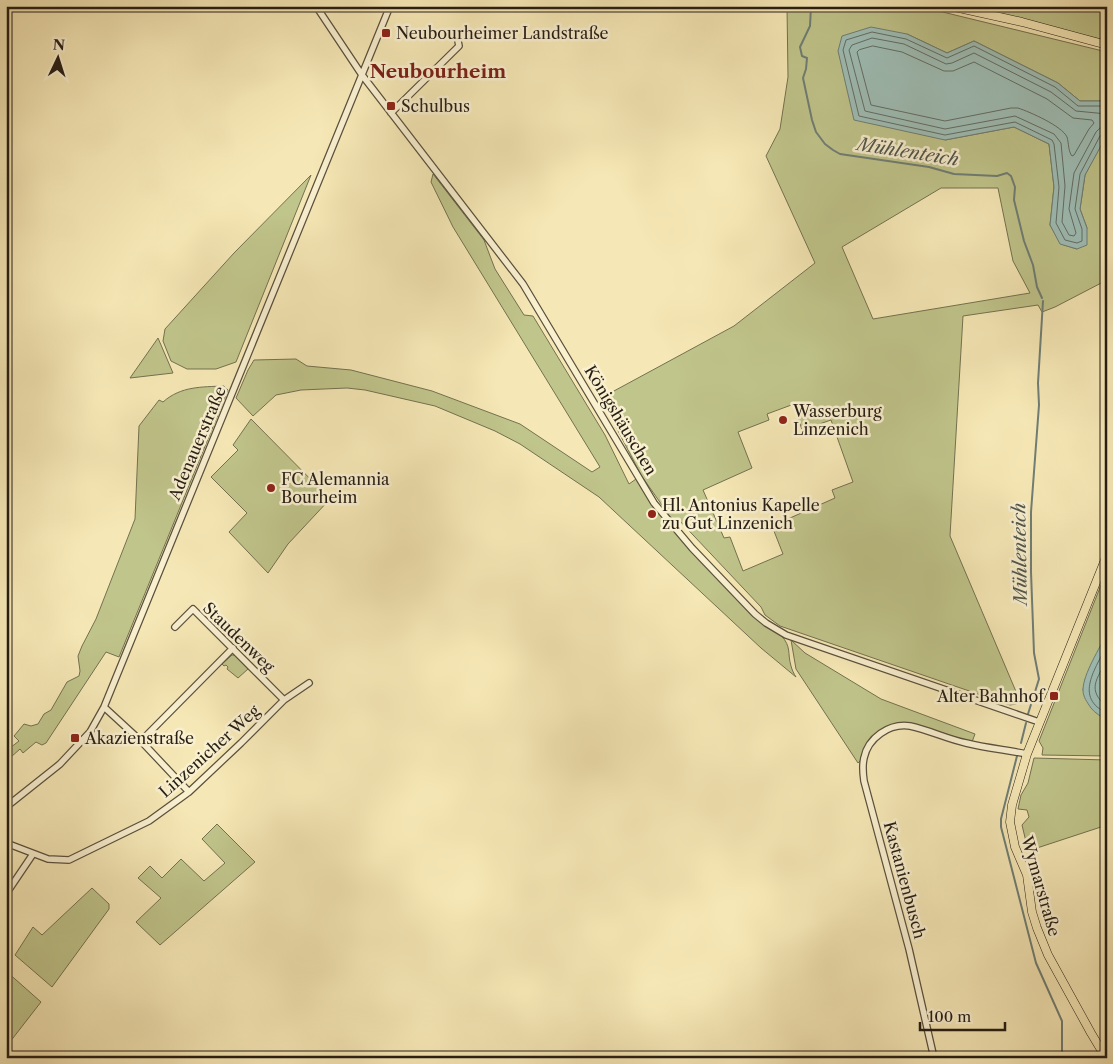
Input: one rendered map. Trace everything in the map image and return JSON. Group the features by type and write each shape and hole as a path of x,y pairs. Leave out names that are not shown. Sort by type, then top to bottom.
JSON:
{"main road":[{"path":"950,6 1022,22 1107,45"},
{"name":"Wymarstraße","path":"1106,1058 1048,955 1032,912 1027,875 1015,847 1011,827 1012,805 1027,754 1107,555"}],"street":[{"name":"Königshäuschen","path":"316,6 362,75 523,284 658,507 692,548 755,614 766,624 786,635 1039,722"},
{"name":"Adenauerstraße","path":"6,807 60,764 90,732 104,707 390,6"},
{"path":"391,113 459,46 458,40"},
{"name":"Staudenweg","path":"175,627 193,609 284,700"},
{"path":"141,741 233,648"},
{"name":"Linzenicher Weg","path":"33,854 48,859 69,860 150,821 189,792 241,744 284,700 309,683"},
{"path":"104,707 141,741 189,792"},
{"name":"Kastanienbusch","path":"934,1058 909,949 864,781 865,753 872,741 885,730 899,726 915,728 967,744 1027,754"},
{"path":"6,843 33,854 6,894"}],"green space":[{"path":"787,6 918,6 1107,52 1107,104 1103,101 1080,101 1058,83 974,41 947,53 907,34 945,140 1014,127 1049,144 1054,187 1050,225 1061,244 1077,249 1087,228 1080,209 1085,175 1107,133 1107,280 1042,312 1038,305 963,316 950,536 1020,701 1016,704 1010,705 780,626 765,615 761,607 677,518 673,521 641,475 601,398 734,326 815,263 766,156 780,129 788,77","holes":["941,188 998,188 1013,261 1030,293 873,319 842,247","794,404 802,430 831,420 853,482 832,490 835,498 772,526 783,554 743,571 730,537 724,538 703,490 752,468 738,432 769,420 767,414"]},
{"path":"966,6 1107,6 1107,41"},
{"path":"433,174 484,240 495,269 524,315 533,316 605,435 629,484 636,479 661,515 687,546 781,635 788,647 791,666 796,677 761,648 599,497 520,444 495,431 435,406 365,390 347,388 301,390 276,395 253,416 236,398 254,360 296,359 307,366 351,370 432,391 520,424 592,472 600,467 453,227 431,182"},
{"path":"311,175 236,362 216,369 187,369 171,361 163,341 165,329 234,253"},
{"path":"158,338 173,373 130,378"},
{"path":"224,386 228,390 119,657 106,652 46,743 42,745 36,742 23,753 20,749 11,757 6,756 6,751 19,741 14,736 24,724 31,726 38,724 44,714 51,710 67,682 79,676 78,656 96,619 135,519 139,426 159,400 163,402 177,393 192,388"},
{"name":"FC Alemannia Bourheim","path":"251,419 330,499 288,544 268,573 229,532 247,513 211,477 238,450 233,445"},
{"path":"1107,570 1107,633 1085,680 1083,690 1102,717 1107,719 1107,756 1042,755 1043,748 1039,741"},
{"path":"791,640 805,653 881,699 975,734 972,742 916,725 883,729 870,740 858,763 796,669"},
{"path":"232,655 235,655 248,669 238,678 227,669 226,665 222,664"},
{"path":"1034,758 1107,760 1107,825 1037,848 1036,843 1027,846 1022,825 1029,817 1027,810 1018,809 1021,795 1028,783"},
{"path":"217,824 255,862 160,945 136,922 161,898 138,878 150,866 162,878 181,859 204,881 225,863 202,839"},
{"path":"92,888 109,904 109,909 52,987 15,955 33,927 42,935"},
{"path":"6,971 41,1002 6,1047"}],"water":[{"path":"871,27 907,34 947,53 974,41 1058,83 1080,101 1103,101 1107,104 1107,135 1085,175 1080,209 1087,228 1087,245 1077,249 1060,244 1050,225 1054,187 1049,144 1014,127 945,140 854,120 838,51 842,36"},
{"path":"1107,633 1107,719 1098,715 1091,708 1084,697 1083,690 1086,676"}],"waterway":[{"name":"Mühlenteich","path":"811,6 810,26 800,47 802,56 807,58 803,78 812,120 816,132 825,144 840,154 929,167 954,174 997,176 1007,173 1011,176 1015,187 1014,200 1024,241 1033,265 1037,287 1042,298"},
{"name":"Mühlenteich","path":"1028,714 1039,679 1034,653 1031,512 1039,405 1038,383 1043,301"},
{"name":"Mühlenteich","path":"1021,743 1026,723"},
{"name":"Mühlenteich","path":"1017,756 1001,819 1001,827 1036,963 1062,1021 1062,1053 1059,1058"}],"place":[{"name":"Neubourheimer Landstraße","path":"386,33"},
{"name":"Schulbus","path":"391,106"},
{"name":"Wasserburg Linzenich","path":"783,420"},
{"name":"FC Alemannia Bourheim","path":"271,488"},
{"name":"Hl. Antonius Kapelle zu Gut Linzenich","path":"652,514"},
{"name":"Alter Bahnhof","path":"1054,696"},
{"name":"Akazienstraße","path":"75,738"}],"district":[{"name":"Neubourheim","path":"438,71"}]}
